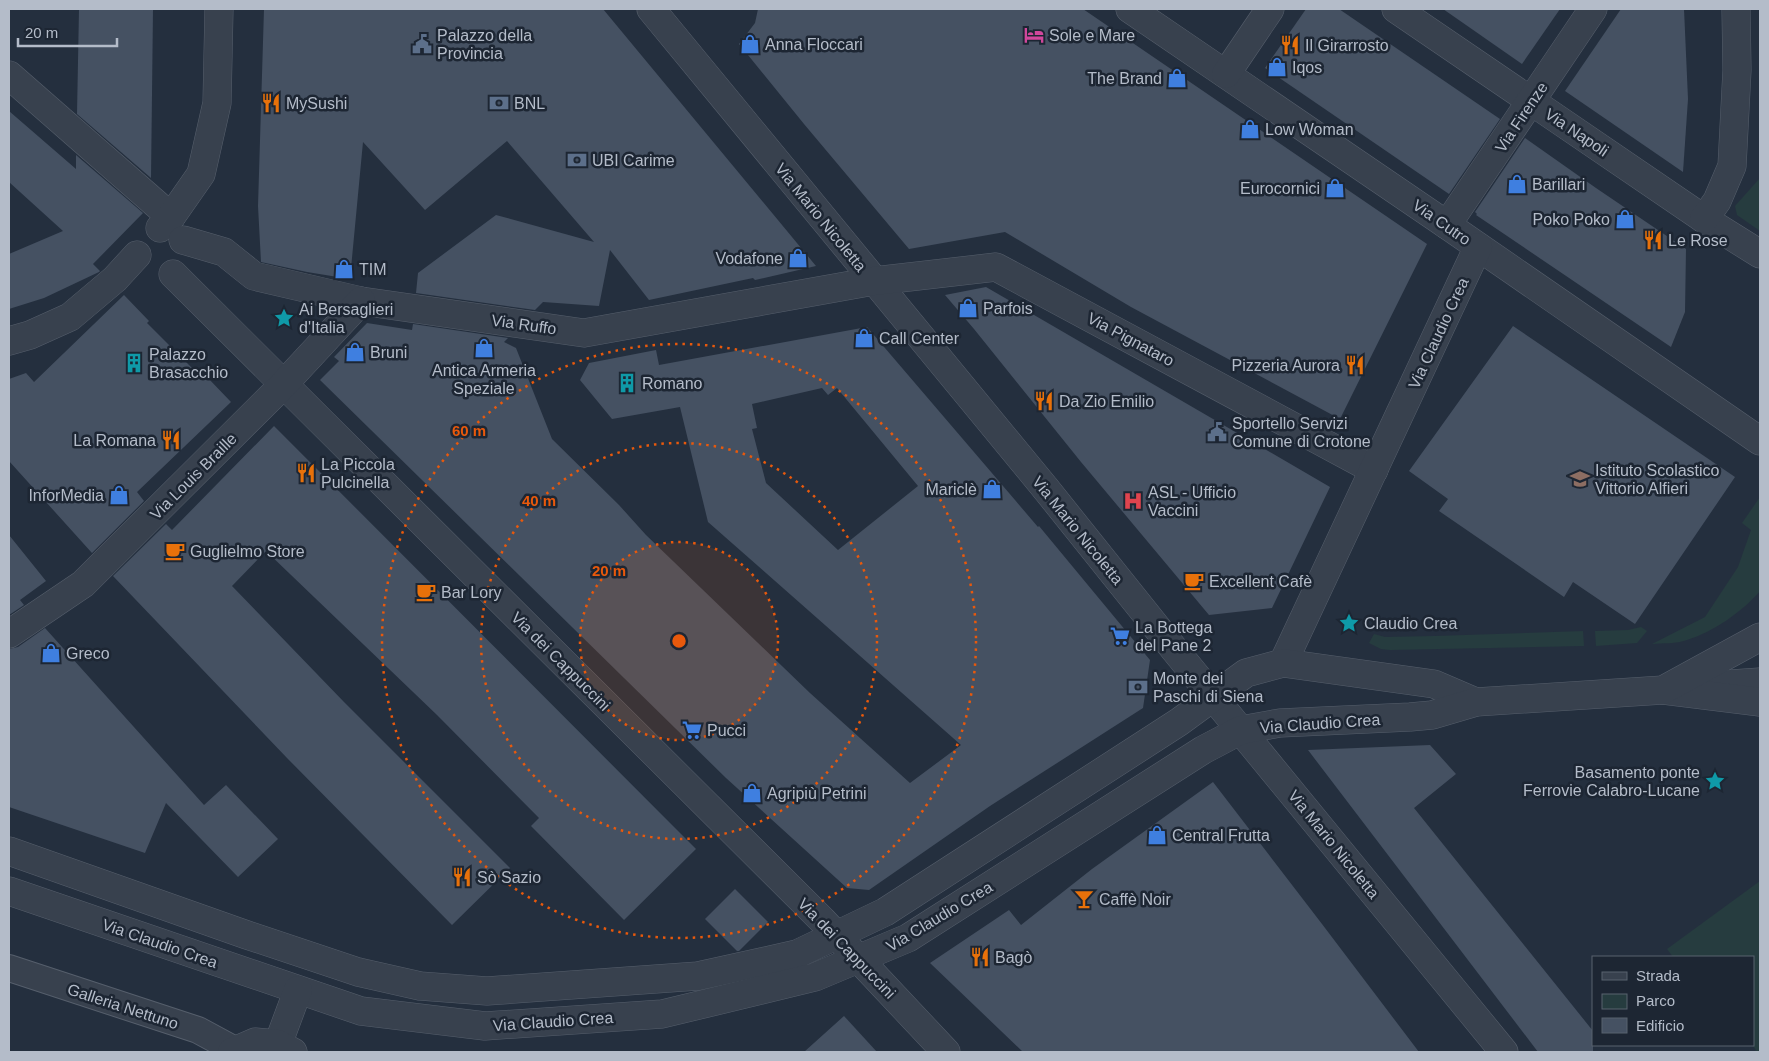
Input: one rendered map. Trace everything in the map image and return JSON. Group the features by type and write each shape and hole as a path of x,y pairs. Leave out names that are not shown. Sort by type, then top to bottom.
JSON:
{"street":[{"path":"9,341 30,335 70,317 115,279 137,254 139,244 145,235 171,228 201,174 217,103 219,9"},
{"name":"Via Mario Nicoletta","path":"651,9 1504,1052"},
{"name":"Via Cutro","path":"1130,9 1758,438"},
{"path":"1226,74 1270,9"},
{"name":"Via Napoli","path":"1396,9 1704,219 1760,254"},
{"name":"Via Firenze","path":"1447,225 1593,9"},
{"path":"1704,219 1717,201 1732,166 1737,70 1736,9"},
{"path":"9,75 171,228 186,248 185,260 182,266 173,274 163,277 150,274 141,264 137,254"},
{"name":"Via Ruffo","path":"171,228 224,252 254,276 362,301 584,333 874,282"},
{"name":"Via Claudio Crea","path":"1283,663 1478,247"},
{"name":"Via Pignataro","path":"874,282 996,267 1374,470"},
{"name":"Via dei Cappuccini","path":"173,274 836,935 946,1052"},
{"name":"Via Louis Braille","path":"9,634 83,584 283,385 362,301"},
{"path":"1663,690 1760,637"},
{"name":"Via Claudio Crea","path":"9,851 238,932 348,968 420,986 487,990 698,976 797,954 885,912 1179,722 1246,673 1283,663 1434,684 1476,702"},
{"path":"1476,702 1760,682"},
{"path":"1663,690 1760,702"},
{"name":"Via Claudio Crea","path":"9,891 361,1011 485,1026 662,1014 815,977 860,960 908,938 1204,750 1241,730 1280,724 1432,715 1476,702"},
{"name":"Galleria Nettuno","path":"9,968 198,1030 234,1051"},
{"path":"234,1051 256,1042 286,1048 298,990"}],"green space":[{"path":"1760,178 1760,231 1737,215 1735,206"},
{"path":"1760,497 1760,591 1736,614 1707,632 1674,643 1652,644 1705,617 1738,567 1751,530 1742,523"},
{"path":"1641,627 1647,631 1637,643 1596,646 1595,631 1628,630"},
{"path":"1583,631 1584,646 1390,650 1381,649 1369,643 1374,634 1385,637"},
{"path":"1760,881 1760,1052 1754,1052 1756,1050 1753,1046 1754,956 1672,956 1667,949"}],"building":[{"path":"79,9 153,9 151,178 77,114"},
{"path":"264,9 603,9 816,266 755,280 753,278 649,300 610,250 599,306 543,302 535,310 416,293 418,273 496,215 594,242 507,141 425,210 363,142 350,279 261,262 258,206"},
{"path":"758,9 1083,9 1427,244 1340,419 1131,307 1005,232 909,249 739,44 755,23"},
{"path":"1306,9 1339,9 1500,119 1449,194 1265,68"},
{"path":"1443,9 1560,9 1522,64"},
{"path":"1621,9 1684,9 1688,99 1683,172 1565,91"},
{"path":"9,111 76,169 76,155 143,213 93,264 99,272 44,298 9,309 9,254 63,231 9,182"},
{"path":"1525,138 1686,249 1685,312 1671,347 1476,215 1475,212"},
{"path":"986,287 1330,487 1272,608 1209,615 945,295"},
{"path":"124,295 149,321 147,323 204,380 207,377 231,402 137,492 144,501 92,553 9,461 9,379 26,373 34,382"},
{"path":"367,323 412,330 413,324 508,338 504,342 516,348 552,439 619,505 646,535 810,693 910,783 961,745 708,522 680,407 612,419 580,380 589,363 656,350 659,365 867,327 1039,526 1150,660 1143,708 990,806 869,890 847,888 726,778 320,380 339,361 334,357","holes":["822,388 828,395 837,388 918,486 838,550 766,483 752,429 757,428 752,404"]},
{"name":"Istituto Scolastico Vittorio Alfieri","path":"1513,326 1735,477 1635,624 1573,582 1564,597 1439,511 1448,499 1409,471"},
{"path":"274,426 696,849 624,920 531,826 539,818 437,715 266,551 232,586 344,702 510,868 452,925 287,758 113,576 166,524 172,530"},
{"path":"9,535 46,581 20,600 24,605 9,615"},
{"path":"45,628 204,805 226,785 278,839 238,877 166,803 145,853 9,807 9,649 18,647"},
{"path":"1430,745 1456,774 1414,808 1592,1030 1593,1052 1538,1052 1308,750"},
{"path":"1213,782 1419,1052 1023,1052 930,963 1009,910 1021,925 1092,869"},
{"path":"735,889 768,922 739,951 705,919"},
{"path":"844,1016 877,1052 804,1052"}],"place":[{"name":"Sole e Mare","path":"1034,35"},
{"name":"Palazzo della Provincia","path":"422,44"},
{"name":"Anna Floccari","path":"750,44"},
{"name":"Il Girarrosto","path":"1290,45"},
{"name":"Iqos","path":"1277,67"},
{"name":"The Brand","path":"1177,78"},
{"name":"MySushi","path":"271,103"},
{"name":"BNL","path":"499,103"},
{"name":"Low Woman","path":"1250,129"},
{"name":"UBI Carime","path":"577,160"},
{"name":"Barillari","path":"1517,184"},
{"name":"Eurocornici","path":"1335,188"},
{"name":"Poko Poko","path":"1625,219"},
{"name":"Le Rose","path":"1653,240"},
{"name":"Vodafone","path":"798,258"},
{"name":"TIM","path":"344,269"},
{"name":"Parfois","path":"968,308"},
{"name":"Ai Bersaglieri d'Italia","path":"284,318"},
{"name":"Call Center","path":"864,338"},
{"name":"Antica Armeria Speziale","path":"484,348"},
{"name":"Bruni","path":"355,352"},
{"name":"Palazzo Brasacchio","path":"134,363"},
{"name":"Pizzeria Aurora","path":"1355,365"},
{"name":"Romano","path":"627,383"},
{"name":"Da Zio Emilio","path":"1044,401"},
{"name":"Sportello Servizi Comune di Crotone","path":"1217,432"},
{"name":"La Romana","path":"171,440"},
{"name":"La Piccola Pulcinella","path":"306,473"},
{"name":"Istituto Scolastico Vittorio Alfieri","path":"1580,479"},
{"name":"Mariclè","path":"992,489"},
{"name":"InforMedia","path":"119,495"},
{"name":"ASL - Ufficio Vaccini","path":"1133,501"},
{"name":"Guglielmo Store","path":"175,551"},
{"name":"Excellent Cafè","path":"1194,581"},
{"name":"Bar Lory","path":"426,592"},
{"name":"Claudio Crea","path":"1349,623"},
{"name":"La Bottega del Pane 2","path":"1120,636"},
{"name":"Greco","path":"51,653"},
{"name":"Monte dei Paschi di Siena","path":"1138,687"},
{"name":"Pucci","path":"692,730"},
{"name":"Basamento ponte Ferrovie Calabro-Lucane","path":"1715,781"},
{"name":"Agripiù Petrini","path":"752,793"},
{"name":"Central Frutta","path":"1157,835"},
{"name":"Sò Sazio","path":"462,877"},
{"name":"Caffè Noir","path":"1084,899"},
{"name":"Bagò","path":"980,957"}]}
